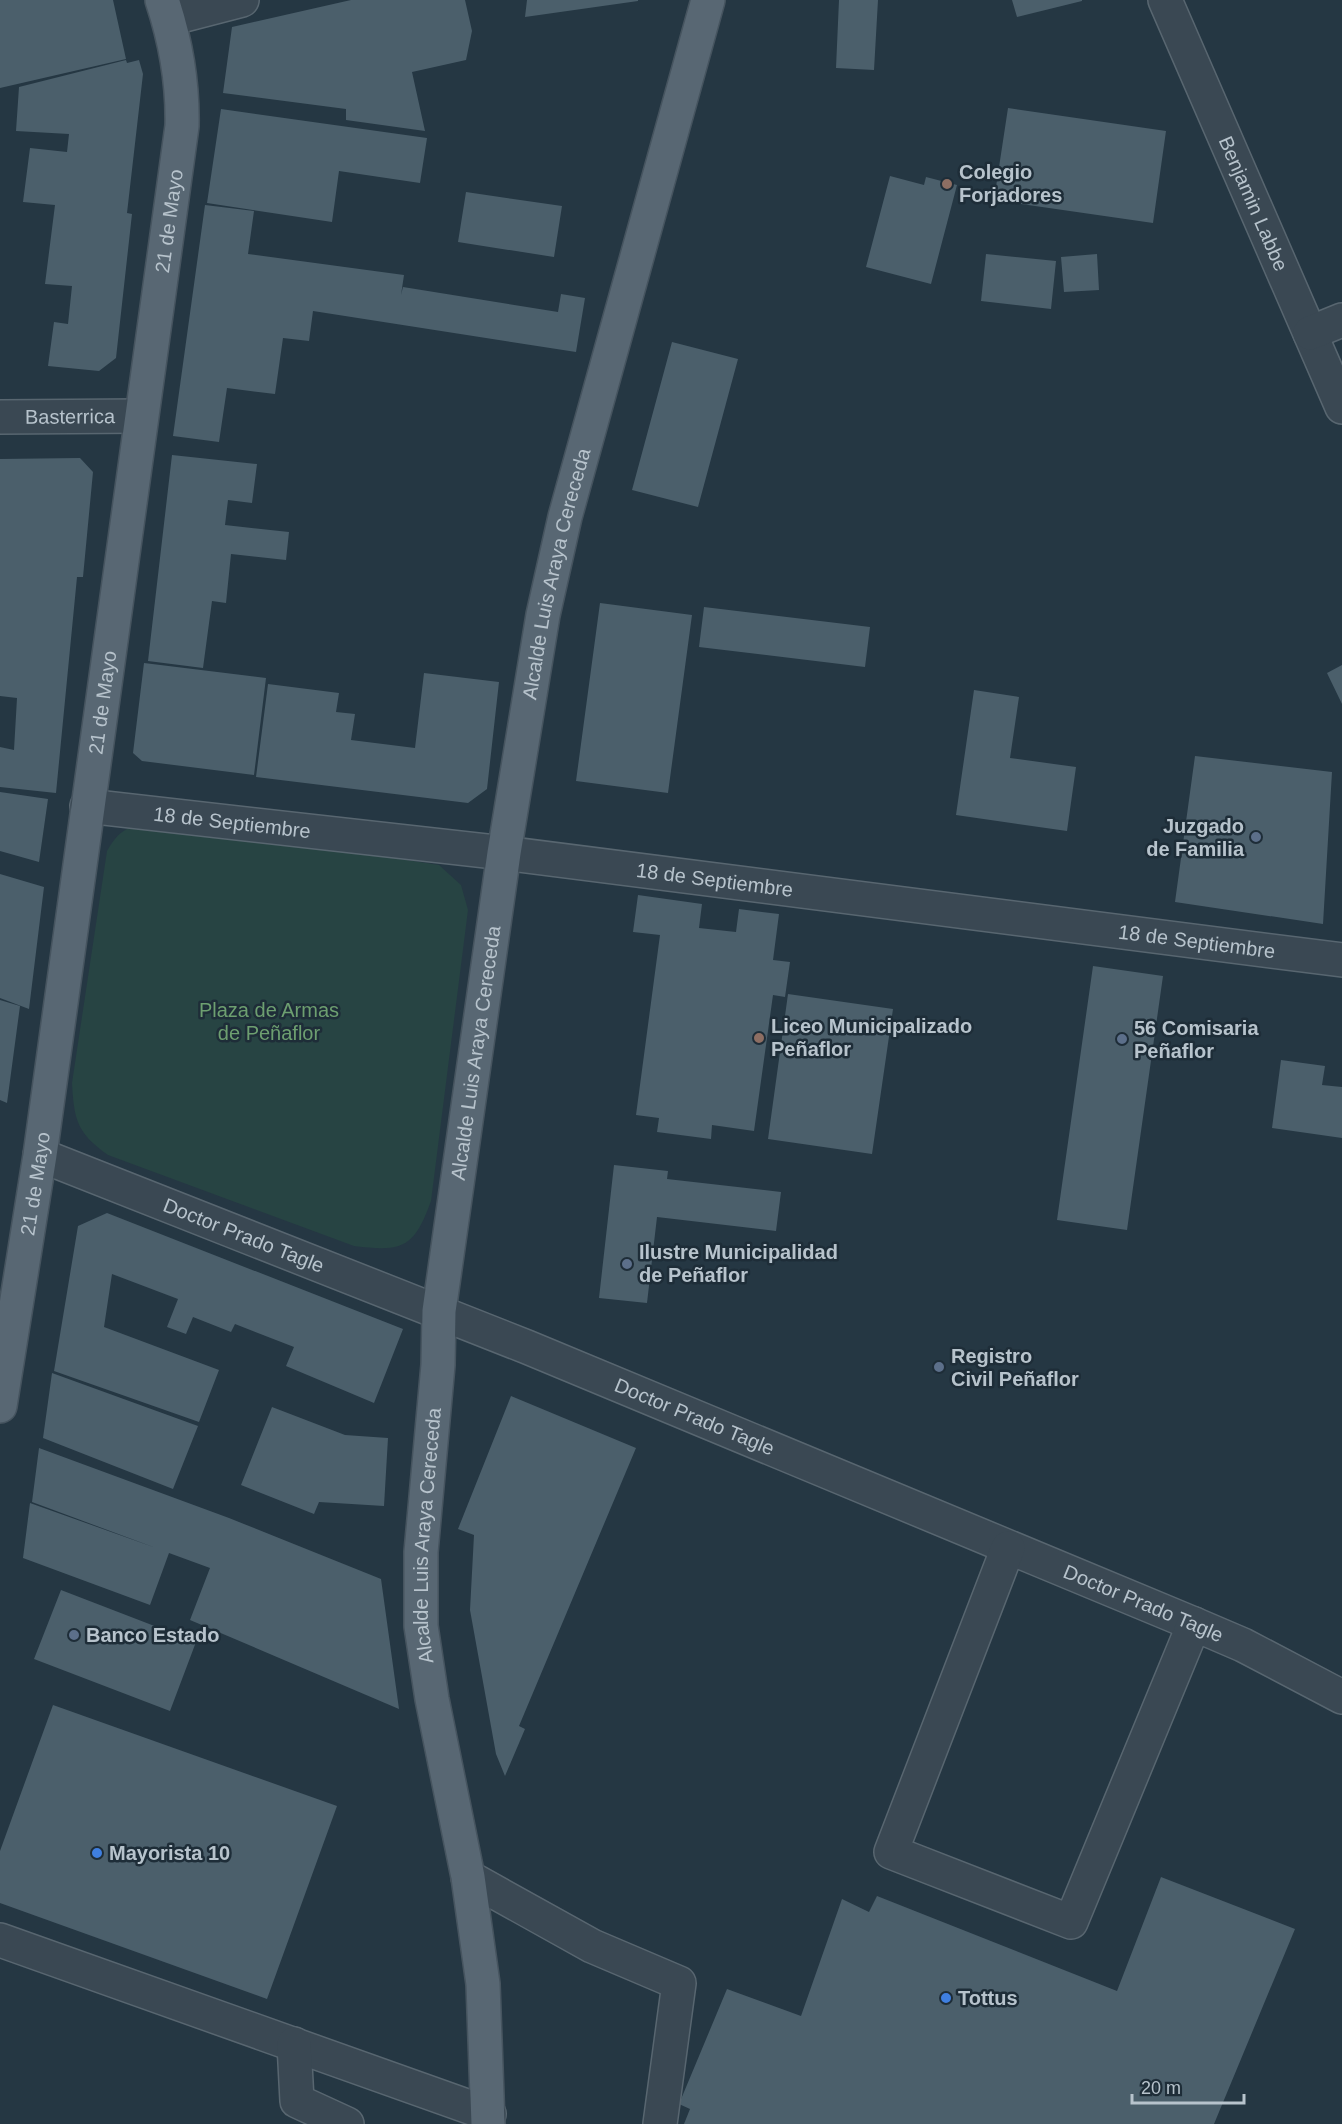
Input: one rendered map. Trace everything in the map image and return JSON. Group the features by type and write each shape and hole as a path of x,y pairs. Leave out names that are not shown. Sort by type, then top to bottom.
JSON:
{"main road":[{"name":"Alcalde Luis Araya Cereceda","path":"489,2119 483,1984 468,1877 432,1699 421,1626 421,1552 438,1365 439,1311 504,854 543,615 565,517 708,0"},
{"name":"21 de Mayo","path":"0,1406 7,1311 40,1155 182,126 180,72 166,10"}],"street":[{"path":"166,10 242,0"},
{"name":"Benjamin Labbe","path":"1165,0 1342,407"},
{"path":"1310,333 1342,320"},
{"name":"Basterrica","path":"0,417 141,416"},
{"name":"18 de Septiembre","path":"87,806 504,854 1342,960"},
{"name":"Doctor Prado Tagle","path":"40,1155 439,1311 1194,1624 1243,1645 1342,1697"},
{"path":"1008,1548 891,1852 1071,1922 1194,1624"},
{"path":"468,1877 592,1946 679,1983 660,2124"},
{"path":"0,1940 294,2044 489,2119"},
{"path":"294,2044 297,2101 347,2124"}],"green space":[{"name":"Plaza de Armas de Peñaflor","path":"160,822 439,865 461,885 468,910 431,1201 419,1229 404,1243 384,1248 354,1246 108,1155 90,1140 79,1125 74,1107 72,1083 107,851 123,831"}],"building":[{"path":"0,0 113,0 126,59 0,88"},
{"path":"351,0 465,0 472,31 466,60 412,72 425,131 346,120 346,109 223,93 232,27"},
{"path":"527,0 638,0 638,1 525,17"},
{"path":"839,0 878,0 874,70 836,68"},
{"path":"1012,0 1082,0 1082,1 1017,17"},
{"path":"126,60 127,63 139,60 143,74 127,213 132,214 116,358 99,371 48,366 54,322 68,324 72,286 45,284 55,205 23,202 30,148 67,152 69,134 16,131 19,87"},
{"path":"1008,108 1166,131 1153,223 994,200"},
{"path":"221,109 427,138 420,183 339,171 332,222 207,203"},
{"path":"890,176 924,185 926,177 957,185 931,284 866,267"},
{"path":"466,192 562,206 554,257 458,242"},
{"path":"205,205 254,211 248,254 404,275 401,295 403,287 558,312 561,294 585,298 576,352 313,311 309,341 283,338 275,394 227,388 219,442 173,436"},
{"path":"986,254 1056,261 1051,309 981,301"},
{"path":"1097,254 1099,290 1064,292 1061,257"},
{"path":"672,342 738,359 698,507 632,490"},
{"path":"172,455 257,464 252,503 228,500 225,525 289,532 286,560 231,554 226,603 212,601 203,668 148,661"},
{"path":"80,458 93,472 83,577 77,577 56,793 0,787 0,747 14,750 17,698 0,696 0,459"},
{"path":"600,603 692,615 668,793 576,781"},
{"path":"704,607 870,627 865,667 699,647"},
{"path":"144,663 266,678 254,775 142,761 133,753"},
{"path":"1342,665 1342,704 1327,673"},
{"path":"424,673 499,682 487,789 468,803 256,777 268,684 339,693 336,712 355,714 351,740 415,748"},
{"path":"974,690 1019,697 1010,758 1076,767 1067,831 956,815"},
{"name":"Juzgado de Familia","path":"1195,756 1332,772 1323,924 1175,902"},
{"path":"0,792 48,799 39,862 0,851"},
{"path":"0,874 44,887 29,1009 0,998"},
{"path":"638,895 702,904 699,928 736,932 739,909 779,914 773,960 790,962 785,997 773,995 754,1131 712,1125 711,1139 657,1132 659,1118 636,1115 660,935 633,932"},
{"path":"1093,966 1163,976 1127,1230 1057,1220"},
{"path":"788,994 893,1009 872,1154 768,1139"},
{"path":"0,1000 20,1006 7,1103 0,1100"},
{"path":"1281,1060 1325,1066 1322,1085 1342,1087 1342,1138 1272,1128"},
{"name":"Ilustre Municipalidad de Peñaflor","path":"614,1165 668,1171 667,1179 781,1192 776,1231 657,1217 647,1303 599,1298"},
{"path":"107,1213 403,1329 374,1403 286,1366 294,1347 235,1324 231,1332 193,1317 186,1334 167,1327 178,1299 112,1274 104,1327 219,1370 199,1422 54,1371 78,1226"},
{"path":"52,1373 198,1426 173,1489 43,1438"},
{"path":"511,1396 636,1448 519,1726 525,1729 505,1776 496,1754 470,1610 474,1535 458,1529"},
{"path":"272,1407 345,1435 388,1438 384,1506 319,1502 314,1514 241,1485"},
{"path":"39,1448 229,1518 381,1579 399,1709 190,1620 210,1568 169,1553 150,1605 23,1558 30,1503 156,1548 32,1502"},
{"path":"61,1590 196,1642 170,1711 34,1659"},
{"path":"53,1705 337,1806 267,1999 0,1903 0,1851"},
{"path":"1161,1877 1295,1929 1214,2124 684,2124 690,2109 679,2104 727,1989 801,2016 842,1899 869,1912 877,1896 1117,1991"}],"place":[{"name":"Colegio Forjadores","path":"947,184"},
{"name":"Juzgado de Familia","path":"1256,837"},
{"name":"Liceo Municipalizado Peñaflor","path":"759,1038"},
{"name":"56 Comisaria Peñaflor","path":"1122,1039"},
{"name":"Ilustre Municipalidad de Peñaflor","path":"627,1264"},
{"name":"Registro Civil Peñaflor","path":"939,1367"},
{"name":"Banco Estado","path":"74,1635"},
{"name":"Mayorista 10","path":"97,1853"},
{"name":"Tottus","path":"946,1998"}]}
